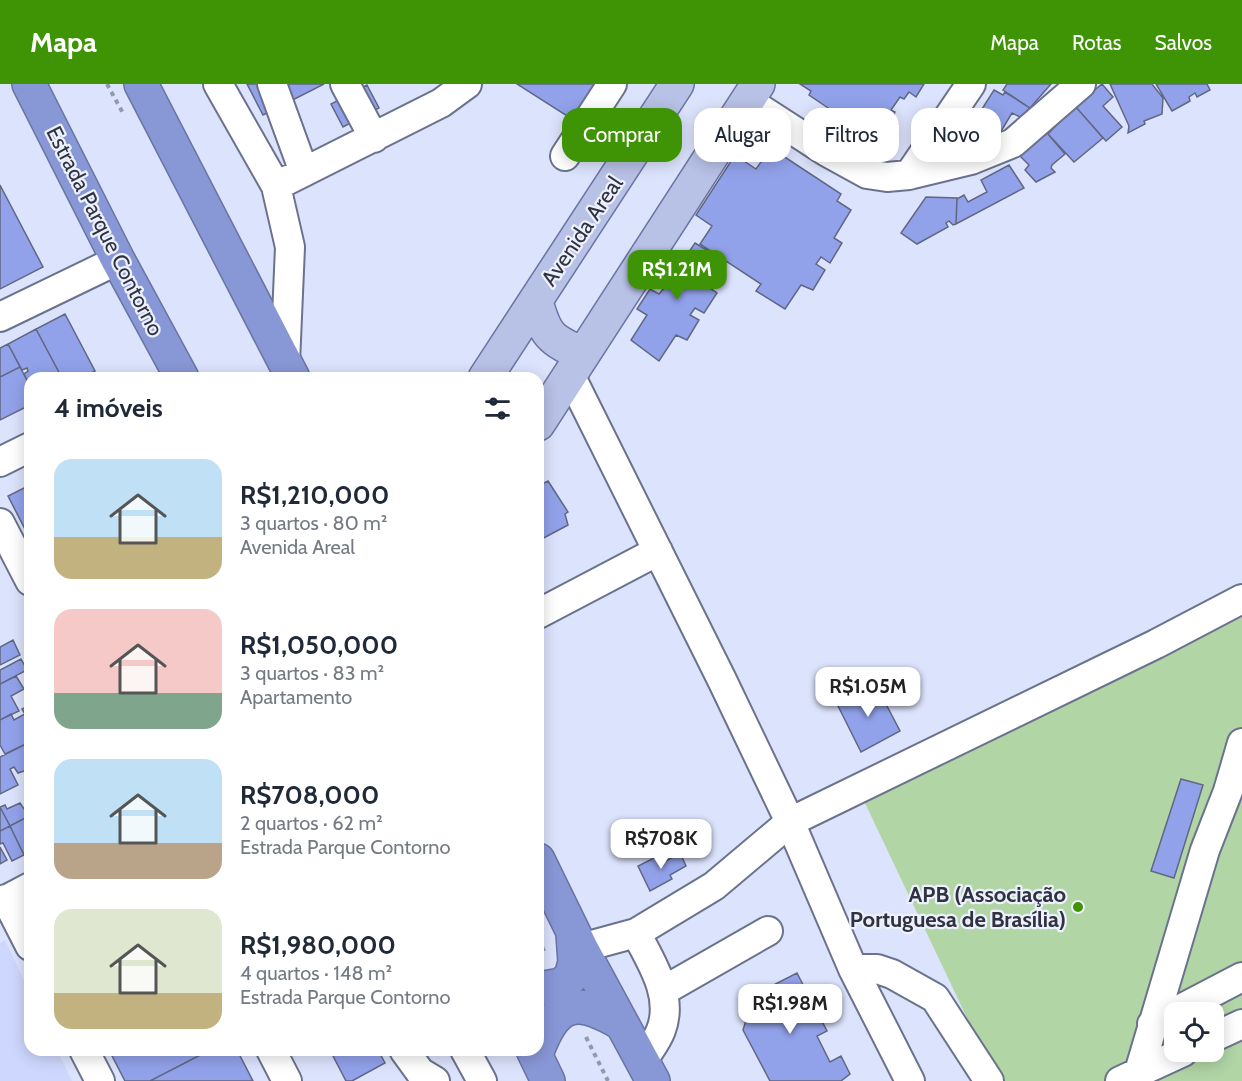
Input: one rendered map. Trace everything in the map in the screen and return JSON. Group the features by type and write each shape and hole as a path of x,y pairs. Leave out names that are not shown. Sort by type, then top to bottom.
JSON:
{"highway":[{"name":"Estrada Parque Contorno","path":"29,84 175,372"},
{"path":"141,84 289,370"},
{"path":"544,872 619,1022 647,1072"},
{"path":"544,988 561,985 571,977 577,939"},
{"path":"544,1043 553,1019 565,1010 582,1005 596,1009 619,1022"}],"main road":[{"name":"Avenida Areal","path":"489,372 606,198 677,84"},
{"path":"544,415 753,92"},
{"path":"536,301 548,335 576,364"}],"street":[{"path":"218,84 276,186 290,247 289,370"},
{"path":"272,84 304,172"},
{"path":"345,84 374,138"},
{"path":"276,186 374,138 436,94 467,84"},
{"path":"596,108 612,84"},
{"path":"909,175 971,84"},
{"path":"753,92 827,152 867,174 887,177 909,175 971,160 1013,143 1081,84"},
{"path":"0,316 118,260"},
{"path":"576,364 658,551 790,822 853,969 910,1081"},
{"path":"0,462 24,450"},
{"path":"0,522 24,569"},
{"path":"544,611 658,551"},
{"path":"577,939 636,933 714,886 790,822 1156,644 1242,599"},
{"path":"1130,1077 1152,1024 1205,850 1228,791 1242,743"},
{"path":"12,896 24,929"},
{"path":"663,991 768,931"},
{"path":"636,933 661,981 665,1000 662,1029 647,1072"},
{"path":"853,969 877,969 935,998 989,1081"},
{"path":"1152,1024 1242,977"},
{"path":"878,1015 919,988"},
{"path":"1224,1032 1242,1024"},
{"path":"87,1056 100,1081"},
{"path":"274,1056 287,1081"},
{"path":"408,1056 420,1072 435,1081"},
{"path":"468,1056 482,1081"},
{"path":"1130,1077 1164,1061"}],"shaded area":[{"path":"5,940 24,980 24,1056 60,1056 72,1081 0,1081 0,943"}],"green space":[{"name":"APB (Associação Portuguesa de Brasília)","path":"1242,617 1242,1081 997,1081 864,801"}],"building":[{"path":"247,84 324,84 263,115"},
{"path":"517,84 598,84 583,108 562,108 562,113"},
{"path":"800,84 924,84 916,97 909,92 904,99 900,97 892,108 828,108 809,95 811,91"},
{"path":"1007,84 1051,84 1030,108 1003,90"},
{"path":"1102,84 1113,97 1103,106 1122,127 1106,141 1075,106"},
{"path":"1110,84 1152,84 1163,98 1162,114 1144,121 1145,124 1128,133 1129,126"},
{"path":"1156,84 1207,84 1210,90 1197,97 1195,93 1189,97 1190,101 1172,111"},
{"path":"367,85 379,108 343,127 331,104"},
{"path":"994,90 1003,95 1005,92 1030,108 1020,117 1012,113 1001,131 1001,108 983,108"},
{"path":"1075,106 1103,138 1074,162 1048,134"},
{"path":"1047,133 1065,154 1052,165 1051,168 1055,172 1036,182 1025,170 1029,165 1020,156 1037,138 1039,140"},
{"path":"791,161 841,194 837,201 851,210 834,238 842,243 830,263 821,257 816,264 825,270 813,290 801,285 785,309 756,291 761,284 700,244 712,226 696,215 730,162 746,162 756,169 761,162"},
{"path":"1009,165 1024,188 956,224 957,199 964,195 968,202 987,192 981,180"},
{"path":"0,185 43,267 0,289"},
{"path":"926,197 957,198 956,224 953,225 949,221 946,223 948,227 917,244 901,233"},
{"path":"695,243 724,261 707,286 717,293 704,313 695,308 690,315 699,320 687,340 676,335 659,361 631,340 647,315 637,309 650,289 659,294 664,288 655,281 668,261 679,267"},
{"path":"65,314 95,371 59,372 36,329"},
{"path":"36,329 59,372 27,372 27,368 22,370 8,344"},
{"path":"8,344 20,367 0,377 0,348"},
{"path":"20,367 24,375 24,408 0,420 0,377"},
{"path":"548,481 568,512 565,514 568,525 544,538 544,483"},
{"path":"24,488 24,527 8,496"},
{"path":"13,640 20,655 0,665 0,647"},
{"path":"21,659 24,664 24,672 0,684 0,670"},
{"path":"16,676 24,689 11,696 19,711 0,720 0,684"},
{"path":"876,685 900,731 861,752 836,702"},
{"path":"11,714 14,720 24,715 24,745 5,754 0,745 0,720"},
{"path":"24,745 24,771 18,773 14,767 10,769 18,785 0,794 0,757"},
{"path":"1181,779 1203,785 1174,878 1151,871"},
{"path":"20,803 24,809 24,819 10,826 0,807 5,805 7,809"},
{"path":"0,807 10,826 0,831"},
{"path":"24,819 24,855 10,826"},
{"path":"10,826 24,855 12,861 3,843 0,844 0,831"},
{"path":"0,847 7,860 0,864"},
{"path":"680,853 686,866 670,875 672,879 650,891 638,866 660,855 664,862"},
{"path":"797,973 827,1031 817,1036 830,1062 841,1056 850,1074 841,1081 770,1081 743,1030 754,995"},
{"path":"112,1056 198,1056 150,1081 125,1081"},
{"path":"198,1056 240,1056 253,1081 150,1081"},
{"path":"333,1056 381,1056 385,1063 352,1081 346,1081"}],"place":[{"name":"APB (Associação Portuguesa de Brasília)","path":"1078,907"}]}
